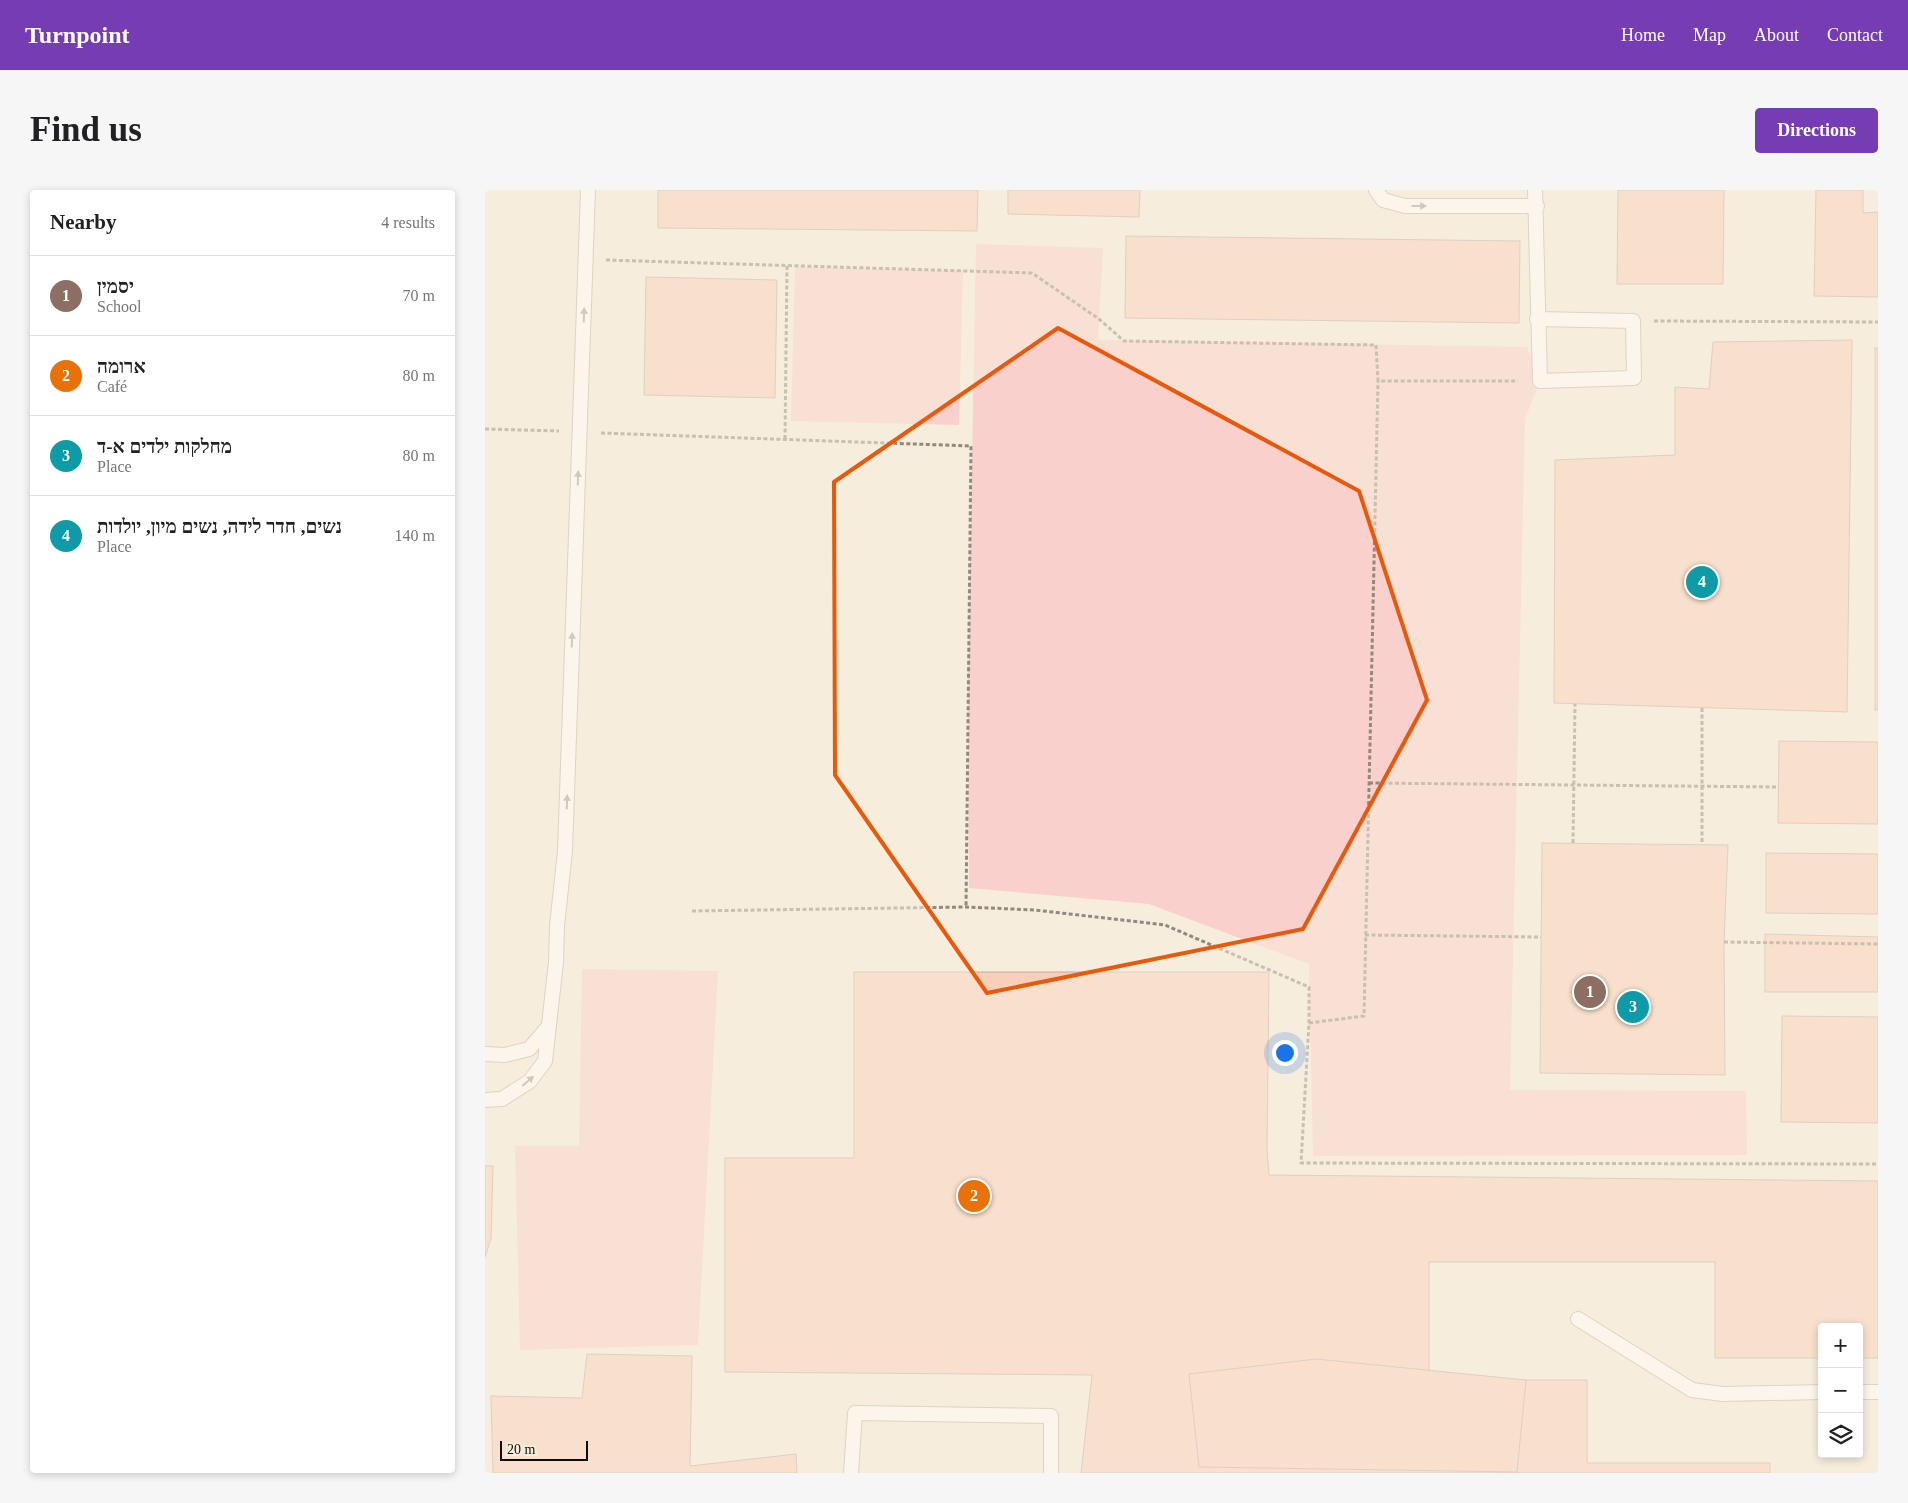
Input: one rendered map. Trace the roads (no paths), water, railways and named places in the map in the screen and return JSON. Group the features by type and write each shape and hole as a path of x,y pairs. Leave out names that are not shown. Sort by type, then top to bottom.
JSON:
{"lane":[{"path":"485,1100 503,1099 530,1081 545,1061 549,1026 565,851 588,190"},
{"path":"1376,190 1383,200 1405,206 1537,206"},
{"path":"1535,190 1537,206 1537,319 1540,381 1633,378 1633,321 1537,319"},
{"path":"485,1054 505,1055 529,1048 549,1026"},
{"path":"1578,1319 1692,1390 1723,1394 1818,1392"},
{"path":"1863,1392 1878,1392"},
{"path":"851,1473 855,1413 1051,1416 1051,1473"}],"place":[{"name":"נשים, חדר לידה, נשים מיון, יולדות","path":"1702,582"},
{"name":"יסמין","path":"1590,992"},
{"name":"מחלקות ילדים א-ד","path":"1633,1007"},
{"name":"ארומה","path":"974,1196"}]}
